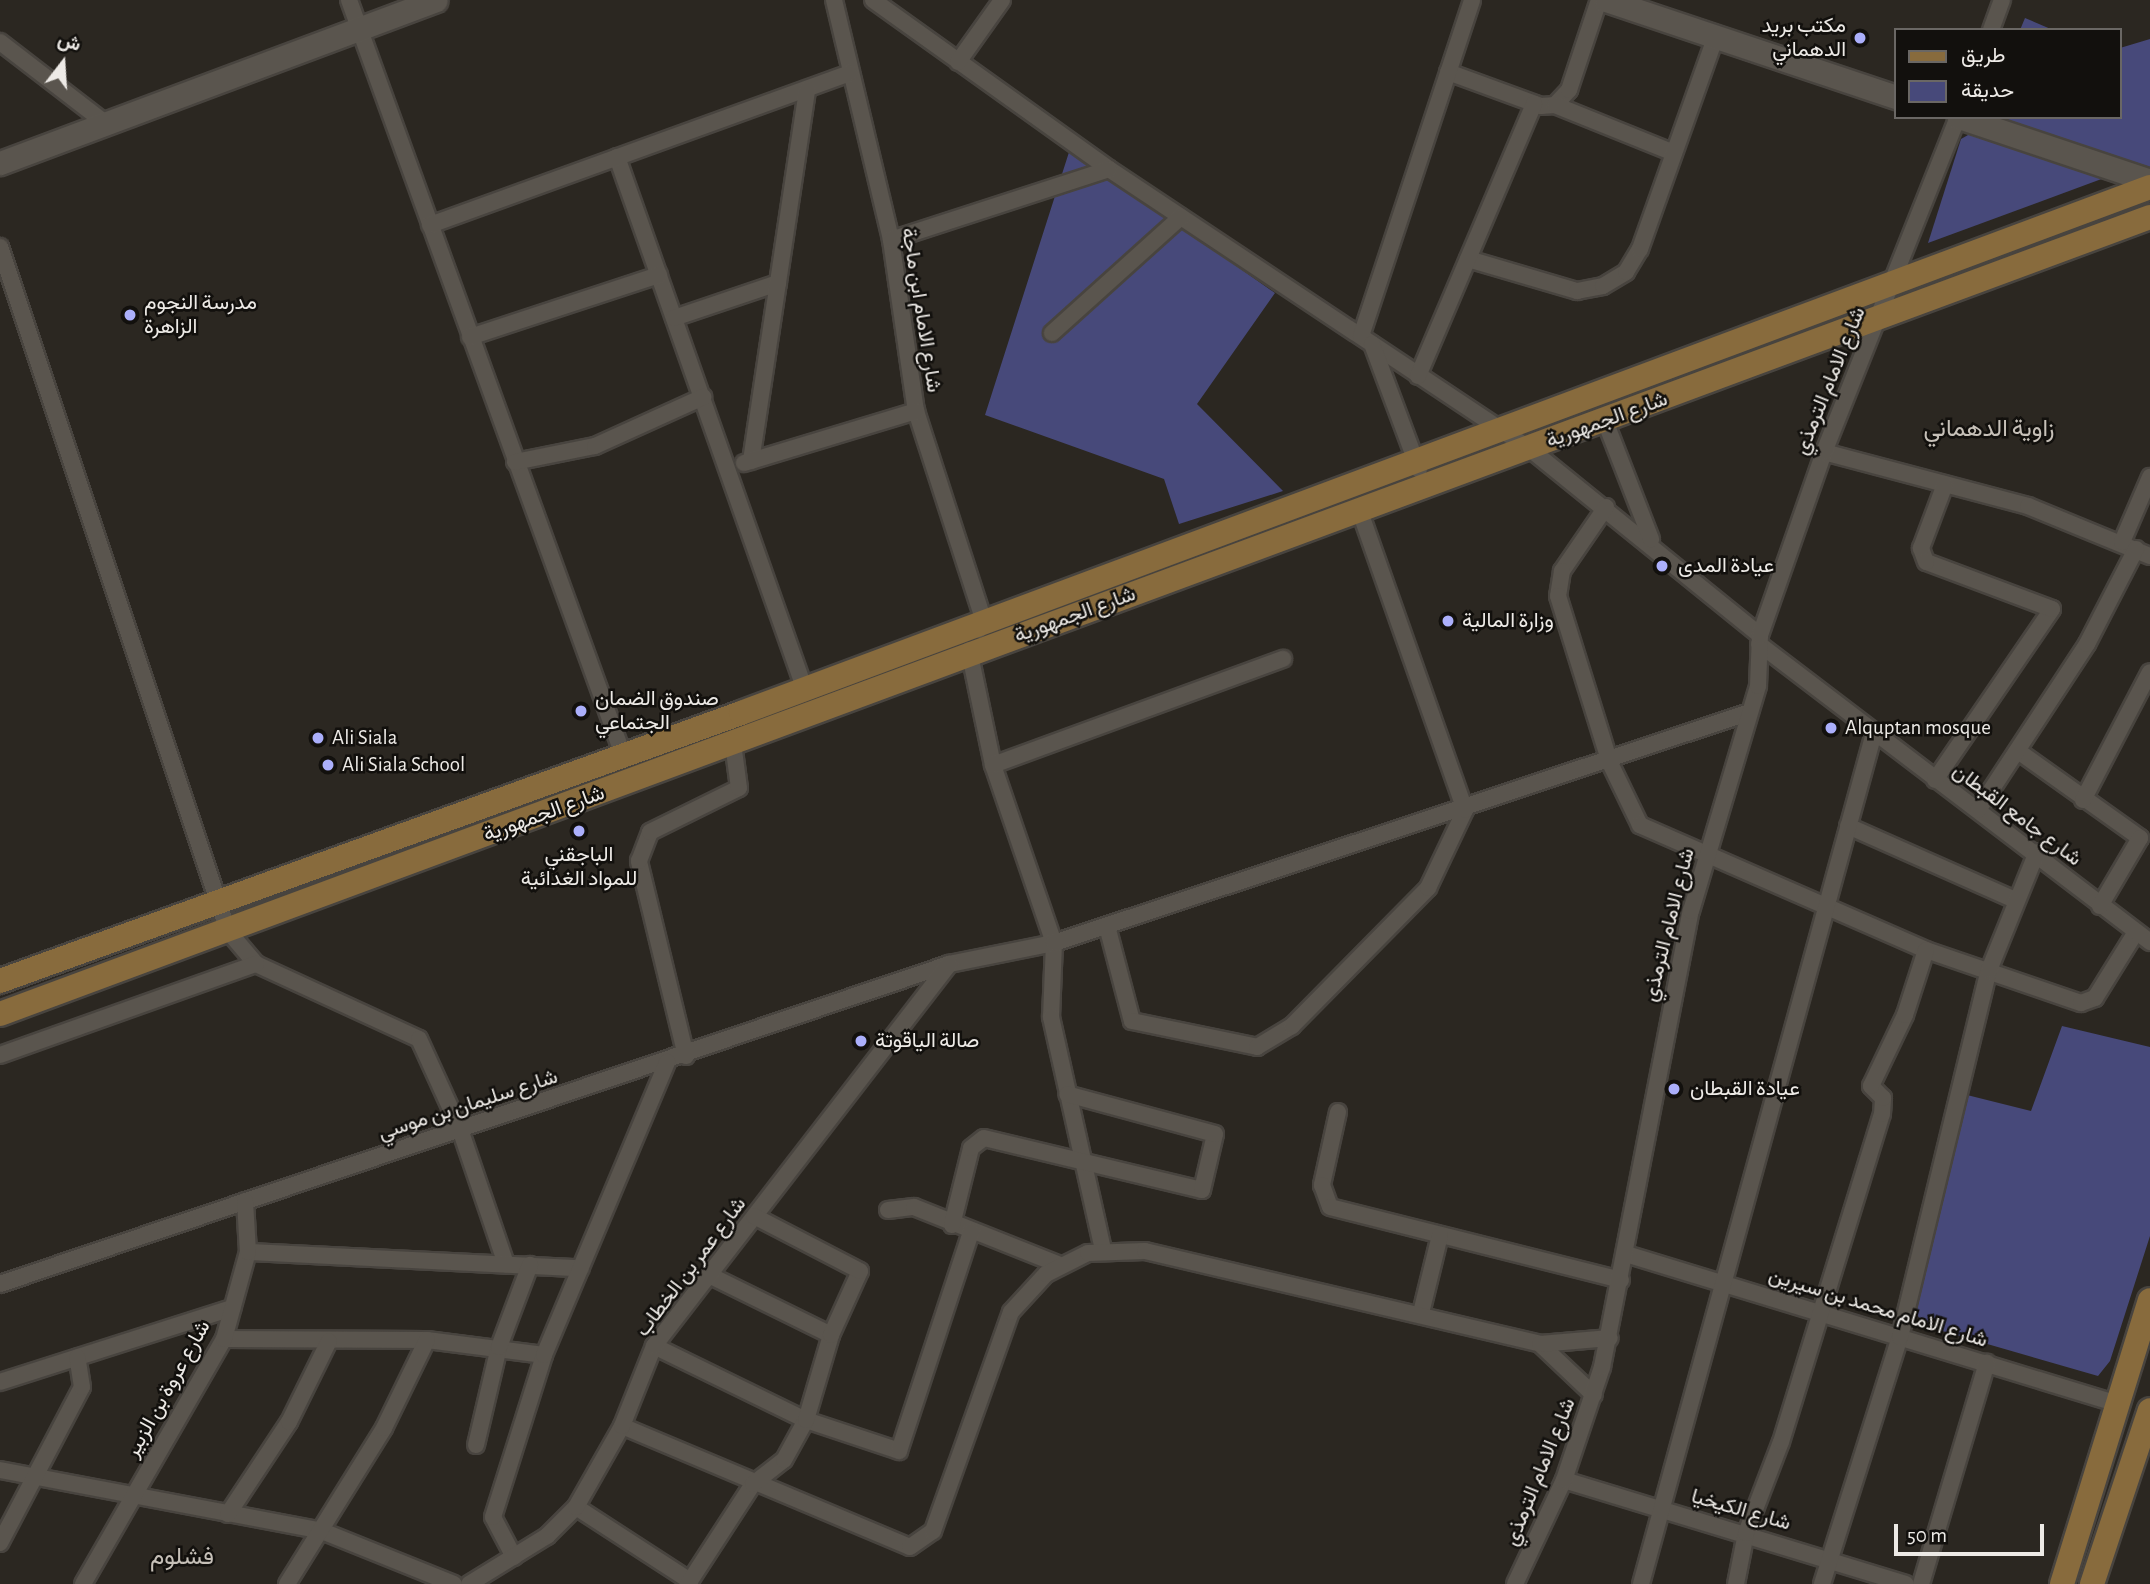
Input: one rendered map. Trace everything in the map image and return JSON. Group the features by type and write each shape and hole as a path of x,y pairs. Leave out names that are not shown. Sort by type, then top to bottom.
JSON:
{"main road":[{"path":"0,163 436,0"},
{"path":"1606,0 1895,97"},
{"path":"1965,119 2150,181"},
{"name":"شارع الجمهورية","path":"0,981 220,905 622,751 984,622 2150,187"},
{"name":"شارع الجمهورية","path":"0,1014 2150,217"},
{"path":"2062,1584 2150,1300"},
{"path":"2092,1584 2150,1411"}],"street":[{"name":"شارع الامام ابن ماجة","path":"834,0 849,73 891,240 916,411 984,622"},
{"name":"شارع جامع القبطان","path":"873,0 1109,169 1530,449 1652,542 1760,640 1874,733 2036,852 2100,906 2150,942"},
{"path":"958,62 1002,0"},
{"path":"1425,485 1367,340 1472,0"},
{"path":"1555,105 1569,89 1599,0"},
{"path":"1992,28 2002,0"},
{"path":"351,2 358,31 622,751"},
{"path":"1468,260 1577,290 1615,280 1640,249 1715,38"},
{"path":"0,42 105,123"},
{"path":"1448,72 1534,104 1555,105 1674,153"},
{"path":"430,225 849,73"},
{"path":"751,461 807,89"},
{"path":"1418,376 1534,104"},
{"name":"شارع الامام الترمذي","path":"1515,1584 1564,1479 1594,1395 1610,1338 1642,1146 1707,858 1747,713 1758,686 1760,640 1824,452 1958,119"},
{"path":"617,157 804,687"},
{"path":"891,240 1109,169"},
{"path":"1052,333 1181,217"},
{"path":"0,247 228,931 256,964 412,1034 425,1047 460,1129 506,1264"},
{"path":"470,337 659,275"},
{"path":"674,318 778,283"},
{"path":"516,462 595,446 703,397"},
{"path":"728,466 916,411"},
{"path":"1605,421 1652,542"},
{"path":"1824,452 2040,509 2136,549"},
{"path":"1978,810 2087,644 2136,549 2150,477"},
{"path":"1935,780 2052,609 1926,562 1921,548 1944,484"},
{"path":"1606,507 1558,586 1610,763 1640,825 1707,858 1926,950 2090,1003 2136,932"},
{"path":"1107,926 1132,1021 1257,1047 1292,1027 1418,902 1465,810 1359,509"},
{"path":"984,622 966,655 993,765 1054,943 1051,1017 1079,1161 1103,1250"},
{"path":"993,765 1283,659"},
{"path":"2083,800 2150,672"},
{"name":"شارع سليمان بن موسي","path":"0,1284 686,1056 949,964 1054,943 1610,763 1747,713"},
{"path":"1641,1584 1874,733"},
{"path":"686,1056 639,861 650,832 738,788 733,743"},
{"path":"2018,751 2083,800 2140,838 2100,906"},
{"path":"1848,826 2015,900"},
{"path":"1822,1584 1900,1337 1989,970 2036,852"},
{"path":"1736,1584 1746,1533 1882,1114 1883,1098 1871,1086 1926,950"},
{"path":"0,1055 256,964"},
{"name":"شارع عمر بن الخطاب","path":"468,1584 547,1536 576,1507 622,1426 654,1346 949,964"},
{"path":"513,1557 493,1517 544,1355 667,1062"},
{"path":"952,1225 978,1140 1079,1161 1198,1192 1218,1139 1067,1094"},
{"path":"1338,1112 1322,1185 1326,1203 1440,1235 1621,1280"},
{"name":"شارع عروة بن الزبير","path":"83,1584 129,1499 224,1339 248,1252 245,1201"},
{"path":"888,1210 911,1206 952,1225 1060,1265"},
{"path":"576,1507 689,1582 753,1484 784,1460 806,1420 831,1335 860,1271 754,1216"},
{"path":"654,1346 806,1420 893,1452 905,1449 971,1232"},
{"path":"1421,1313 1440,1235"},
{"path":"622,1426 900,1545 920,1545 933,1531 1011,1312 1060,1265 1103,1250 1145,1251 1421,1313 1540,1345 1610,1338"},
{"path":"248,1252 580,1268"},
{"name":"شارع الامام محمد بن سيرين","path":"1626,1254 2118,1404"},
{"path":"476,1445 499,1347 530,1265"},
{"path":"709,1275 831,1335"},
{"path":"0,1382 232,1308"},
{"path":"224,1339 427,1340 499,1347 544,1355"},
{"path":"287,1584 384,1428 427,1340"},
{"path":"228,1514 289,1422 329,1341"},
{"path":"1540,1345 1594,1395"},
{"path":"0,1543 31,1475 82,1387 77,1357"},
{"path":"1921,1584 1987,1363"},
{"path":"0,1470 129,1499 322,1531 454,1584"},
{"name":"شارع الكيخيا","path":"1564,1479 1830,1558 1906,1584"}],"green space":[{"path":"2025,18 2048,28 2021,28"},
{"path":"2150,39 2150,167 2003,119 2122,119 2122,47"},
{"path":"1975,131 2115,174 1928,243 1961,139"},
{"path":"1070,149 1275,293 1197,404 1283,491 1179,524 1164,479 985,415"},
{"path":"2062,1026 2150,1047 2150,1236 2110,1361 2098,1376 1925,1326 1908,1302 1963,1094 2031,1111"}],"place":[{"name":"مكتب بريد الدهماني","path":"1860,38"},
{"name":"مدرسة النجوم الزاهرة","path":"130,315"},
{"name":"عيادة المدى","path":"1662,566"},
{"name":"وزارة المالية","path":"1448,621"},
{"name":"صندوق الضمان الجتماعي","path":"581,711"},
{"name":"Alquptan mosque","path":"1831,728"},
{"name":"Ali Siala","path":"318,738"},
{"name":"Ali Siala School","path":"328,765"},
{"name":"الباجقني للمواد الغدائية","path":"579,831"},
{"name":"صالة الياقوتة","path":"861,1041"},
{"name":"عيادة القبطان","path":"1674,1089"}],"district":[{"name":"زاوية الدهماني","path":"1989,430"},
{"name":"فشلوم","path":"182,1558"}]}
